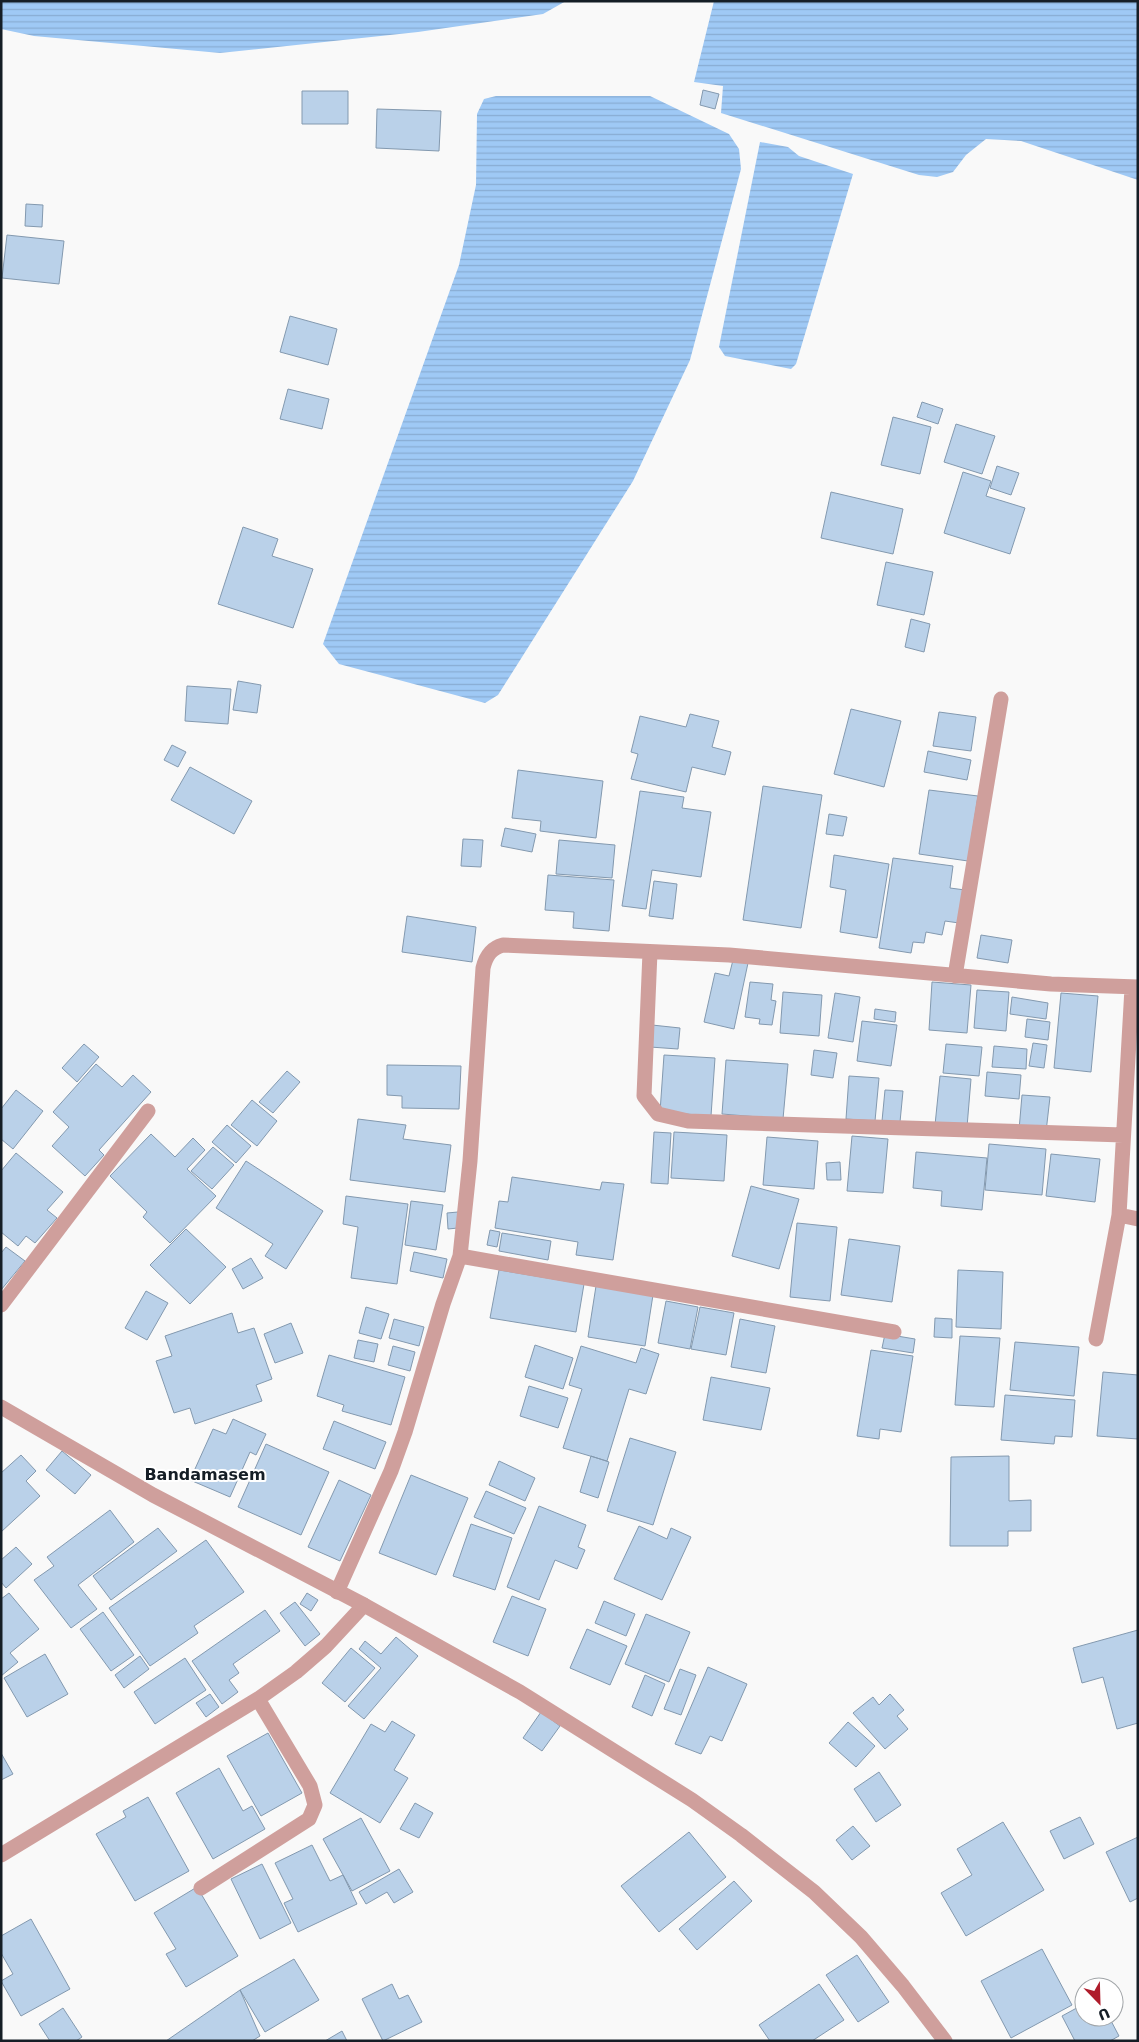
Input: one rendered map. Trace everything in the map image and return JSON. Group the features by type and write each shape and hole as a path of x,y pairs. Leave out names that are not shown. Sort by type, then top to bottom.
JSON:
{"street":[{"path":"955,976 1000,699"},
{"path":"337,1592 391,1471 405,1432 443,1304 460,1256 470,1151 482,968 485,958 497,947 729,955 1051,984 1135,987 1123,1135 1119,1215 1096,1339"},
{"path":"650,952 644,1096 658,1114 688,1121 1123,1135"},
{"path":"1,1305 148,1111"},
{"path":"1119,1215 1138,1219"},
{"path":"460,1256 894,1332"},
{"path":"1,1407 153,1495 364,1605 537,1702 692,1800 741,1835 814,1892 861,1937 904,1986 945,2041"},
{"path":"1,1855 258,1699 296,1672 326,1646 364,1605"},
{"path":"201,1888 310,1819 315,1805 310,1786 258,1699"}],"water":[{"path":"1,1 566,1 543,14 418,32 220,53 34,36 1,29"},
{"path":"714,1 1138,1 1138,180 1021,141 986,139 966,155 953,172 937,177 919,175 721,113 723,86 694,82"},
{"path":"496,96 650,96 729,134 739,149 741,169 690,360 633,481 498,695 485,703 339,664 323,644 459,265 476,185 477,114 484,99"},
{"path":"760,142 788,147 799,156 853,174 796,364 791,369 725,356 719,347"}],"building":[{"path":"703,90 719,94 715,109 700,105"},
{"path":"302,91 348,91 348,124 302,124"},
{"path":"377,109 441,111 439,151 376,148"},
{"path":"26,204 43,205 42,227 25,226"},
{"path":"7,235 64,241 59,284 2,278"},
{"path":"290,316 337,329 328,365 280,352"},
{"path":"288,389 329,399 322,429 280,419"},
{"path":"922,402 943,409 938,424 917,417"},
{"path":"893,417 931,427 920,474 881,465"},
{"path":"956,424 995,436 982,474 944,462"},
{"path":"997,466 1019,473 1011,495 990,488"},
{"path":"963,472 991,481 986,496 1025,508 1010,554 944,533"},
{"path":"831,492 903,509 893,554 821,538"},
{"path":"243,527 278,539 272,556 313,569 293,628 218,604"},
{"path":"886,562 933,572 924,615 877,605"},
{"path":"911,619 930,624 924,652 905,647"},
{"path":"238,681 261,685 257,713 233,710"},
{"path":"187,686 231,689 228,724 185,721"},
{"path":"851,709 901,721 884,787 834,774"},
{"path":"939,712 976,717 971,751 933,746"},
{"path":"690,714 719,721 712,747 731,752 725,775 692,767 686,792 631,779 638,754 631,752 640,716 686,727"},
{"path":"172,745 186,752 178,767 164,760"},
{"path":"928,751 971,760 967,780 924,772"},
{"path":"190,767 252,801 234,834 171,800"},
{"path":"518,770 603,781 596,838 540,831 541,821 512,818"},
{"path":"763,786 822,795 801,928 743,920"},
{"path":"929,790 978,796 968,861 919,854"},
{"path":"640,791 684,797 682,808 711,812 701,877 652,870 646,909 622,906"},
{"path":"829,814 847,817 843,836 826,834"},
{"path":"505,828 536,834 532,852 501,846"},
{"path":"463,839 483,840 481,867 461,866"},
{"path":"559,840 615,845 612,878 556,874"},
{"path":"834,855 889,864 877,938 840,932 846,890 830,887"},
{"path":"893,858 953,866 950,888 965,890 959,923 945,921 942,935 926,932 924,943 913,942 911,953 879,948"},
{"path":"548,875 614,880 609,931 573,928 574,912 545,910"},
{"path":"654,881 677,884 673,919 649,916"},
{"path":"407,916 476,927 472,962 402,952"},
{"path":"981,935 1012,940 1008,963 977,958"},
{"path":"733,960 748,963 734,1029 704,1022 715,973 729,976"},
{"path":"750,982 773,984 771,1000 776,1001 772,1025 759,1024 760,1019 745,1017"},
{"path":"932,982 971,985 967,1033 929,1030"},
{"path":"977,990 1009,992 1006,1031 974,1028"},
{"path":"783,992 822,995 819,1036 780,1033"},
{"path":"835,993 860,997 853,1042 828,1038"},
{"path":"1061,993 1098,996 1091,1072 1054,1068"},
{"path":"1012,997 1048,1003 1046,1019 1010,1014"},
{"path":"875,1009 896,1012 895,1022 874,1019"},
{"path":"1027,1019 1050,1022 1048,1040 1025,1037"},
{"path":"862,1021 897,1025 891,1066 857,1061"},
{"path":"652,1025 680,1028 678,1049 650,1047"},
{"path":"1033,1043 1047,1045 1044,1068 1029,1066"},
{"path":"84,1044 99,1057 77,1082 62,1068"},
{"path":"946,1044 982,1047 979,1076 943,1073"},
{"path":"994,1046 1027,1049 1026,1069 992,1067"},
{"path":"814,1050 837,1053 833,1078 811,1075"},
{"path":"664,1055 715,1058 711,1116 660,1112"},
{"path":"726,1060 788,1064 783,1119 722,1114"},
{"path":"96,1064 122,1087 133,1075 151,1092 99,1150 104,1155 85,1176 52,1146 69,1127 53,1112"},
{"path":"387,1065 461,1066 459,1109 402,1108 402,1096 387,1095"},
{"path":"287,1071 300,1082 273,1113 259,1102"},
{"path":"987,1072 1021,1075 1019,1099 985,1096"},
{"path":"849,1076 879,1078 875,1121 846,1119"},
{"path":"940,1076 971,1079 967,1127 935,1125"},
{"path":"16,1090 43,1111 13,1149 1,1139 1,1109"},
{"path":"885,1090 903,1091 900,1122 882,1121"},
{"path":"1022,1095 1050,1097 1046,1132 1019,1130"},
{"path":"252,1100 277,1121 257,1146 231,1125"},
{"path":"358,1119 406,1125 403,1139 451,1145 445,1192 350,1180"},
{"path":"227,1125 251,1146 236,1163 212,1142"},
{"path":"654,1132 671,1133 668,1184 651,1183"},
{"path":"674,1132 727,1135 724,1181 671,1178"},
{"path":"151,1134 175,1157 193,1138 205,1150 187,1169 216,1196 170,1243 143,1217 147,1212 110,1176"},
{"path":"852,1136 888,1139 883,1193 847,1191"},
{"path":"767,1137 818,1141 814,1189 763,1185"},
{"path":"989,1144 1046,1149 1042,1195 985,1190"},
{"path":"213,1147 234,1165 212,1189 191,1171"},
{"path":"916,1152 987,1158 982,1210 941,1206 942,1191 913,1188"},
{"path":"16,1153 63,1192 47,1210 57,1218 35,1243 26,1236 18,1246 1,1232 1,1171"},
{"path":"1051,1154 1100,1159 1095,1202 1046,1196"},
{"path":"246,1161 323,1211 286,1269 265,1256 273,1244 216,1208"},
{"path":"840,1162 841,1180 827,1180 826,1163"},
{"path":"512,1177 600,1190 602,1182 624,1184 613,1260 576,1255 578,1242 495,1228 499,1201 508,1202"},
{"path":"751,1186 799,1199 779,1269 732,1256"},
{"path":"346,1196 408,1204 397,1284 351,1278 358,1227 343,1224"},
{"path":"411,1201 443,1205 436,1250 405,1245"},
{"path":"458,1212 458,1228 448,1229 447,1213"},
{"path":"797,1223 837,1227 830,1301 790,1297"},
{"path":"186,1229 226,1267 190,1304 150,1265"},
{"path":"490,1230 500,1232 497,1247 487,1245"},
{"path":"502,1233 551,1241 548,1260 499,1251"},
{"path":"849,1239 900,1246 892,1302 841,1295"},
{"path":"6,1247 25,1261 1,1290 1,1253"},
{"path":"414,1252 447,1259 443,1278 410,1271"},
{"path":"251,1258 263,1278 243,1289 232,1269"},
{"path":"499,1270 584,1284 576,1332 490,1318"},
{"path":"958,1270 1003,1272 1001,1329 956,1327"},
{"path":"596,1286 653,1295 645,1346 588,1337"},
{"path":"146,1291 168,1303 147,1340 125,1328"},
{"path":"666,1301 698,1307 690,1349 658,1343"},
{"path":"366,1307 389,1314 381,1339 359,1333"},
{"path":"700,1307 734,1313 726,1355 691,1349"},
{"path":"232,1313 238,1333 254,1328 272,1379 256,1385 262,1401 195,1424 190,1408 174,1413 156,1361 172,1356 165,1336"},
{"path":"935,1318 952,1319 952,1338 934,1337"},
{"path":"394,1319 424,1327 419,1346 389,1338"},
{"path":"740,1319 775,1326 766,1373 731,1367"},
{"path":"291,1323 303,1353 275,1363 264,1334"},
{"path":"885,1334 915,1339 913,1353 882,1348"},
{"path":"960,1336 1000,1338 994,1407 955,1405"},
{"path":"358,1340 378,1344 374,1362 354,1358"},
{"path":"1015,1342 1079,1347 1074,1396 1010,1390"},
{"path":"535,1345 573,1358 563,1389 525,1377"},
{"path":"393,1346 415,1352 410,1371 388,1365"},
{"path":"581,1346 636,1363 641,1348 659,1354 646,1394 629,1389 607,1461 563,1448 582,1389 569,1385"},
{"path":"871,1350 913,1356 901,1432 880,1429 879,1439 857,1436"},
{"path":"329,1355 405,1377 391,1425 342,1411 344,1405 317,1396"},
{"path":"1103,1372 1138,1375 1138,1439 1097,1436"},
{"path":"711,1377 770,1388 761,1430 703,1420"},
{"path":"529,1386 568,1398 558,1428 520,1416"},
{"path":"1005,1395 1075,1400 1072,1437 1055,1436 1054,1444 1001,1440"},
{"path":"233,1419 266,1434 256,1455 250,1452 230,1497 190,1480 213,1429 226,1434"},
{"path":"334,1421 386,1442 375,1469 323,1449"},
{"path":"630,1438 676,1452 653,1525 607,1511"},
{"path":"266,1444 329,1472 301,1535 238,1507"},
{"path":"62,1451 91,1475 75,1494 46,1470"},
{"path":"21,1455 36,1471 26,1481 40,1496 1,1532 1,1473"},
{"path":"591,1456 609,1462 598,1498 580,1492"},
{"path":"1009,1456 1009,1501 1031,1500 1031,1531 1008,1531 1008,1546 950,1546 951,1457"},
{"path":"499,1461 535,1478 525,1501 489,1485"},
{"path":"411,1475 468,1498 436,1575 379,1553"},
{"path":"339,1480 371,1495 340,1561 308,1547"},
{"path":"486,1491 526,1508 514,1534 474,1517"},
{"path":"539,1506 586,1525 578,1547 585,1550 577,1569 555,1560 539,1600 507,1587"},
{"path":"110,1510 134,1542 78,1585 97,1609 71,1628 34,1580 54,1566 47,1557"},
{"path":"471,1524 512,1538 495,1590 453,1576"},
{"path":"639,1526 667,1539 671,1528 691,1537 662,1600 614,1579"},
{"path":"158,1528 177,1551 111,1600 93,1576"},
{"path":"206,1540 244,1592 194,1626 198,1633 150,1666 109,1608"},
{"path":"16,1547 32,1564 6,1588 1,1582 1,1560"},
{"path":"9,1593 39,1629 10,1653 18,1662 1,1676 1,1599"},
{"path":"307,1593 318,1600 311,1611 300,1604"},
{"path":"512,1596 546,1609 528,1656 493,1642"},
{"path":"604,1601 635,1614 626,1636 595,1623"},
{"path":"295,1602 320,1634 305,1646 280,1613"},
{"path":"265,1610 280,1631 233,1664 239,1673 229,1680 238,1692 222,1704 192,1661"},
{"path":"103,1612 134,1655 111,1671 80,1629"},
{"path":"646,1614 690,1632 669,1682 625,1664"},
{"path":"587,1629 627,1646 610,1685 570,1668"},
{"path":"1138,1630 1138,1723 1117,1729 1103,1677 1082,1683 1073,1648"},
{"path":"396,1637 418,1656 364,1719 348,1706 381,1668 359,1649 365,1641 381,1654"},
{"path":"351,1648 375,1668 345,1702 322,1683"},
{"path":"45,1654 68,1694 27,1717 4,1678"},
{"path":"140,1656 149,1669 124,1688 115,1675"},
{"path":"185,1658 206,1690 155,1724 134,1692"},
{"path":"708,1667 747,1684 722,1741 710,1736 701,1754 675,1744"},
{"path":"680,1669 696,1675 681,1715 664,1709"},
{"path":"645,1675 665,1684 652,1716 632,1707"},
{"path":"210,1694 219,1707 206,1717 196,1703"},
{"path":"890,1694 904,1710 897,1716 908,1729 885,1749 853,1713 873,1697 879,1705"},
{"path":"541,1712 560,1726 542,1751 523,1738"},
{"path":"392,1721 415,1735 394,1770 408,1778 380,1823 330,1793 371,1724 385,1732"},
{"path":"848,1722 875,1746 856,1767 829,1743"},
{"path":"268,1733 302,1793 261,1816 227,1756"},
{"path":"1,1753 13,1774 1,1780"},
{"path":"219,1768 243,1811 252,1806 265,1829 213,1859 176,1793"},
{"path":"879,1772 901,1805 876,1822 854,1789"},
{"path":"148,1797 189,1871 135,1901 96,1834 126,1817 123,1811"},
{"path":"415,1803 433,1813 419,1838 400,1829"},
{"path":"1080,1817 1094,1844 1064,1859 1050,1831"},
{"path":"361,1818 390,1871 352,1891 323,1839"},
{"path":"1003,1822 1044,1890 966,1936 941,1893 972,1875 957,1849"},
{"path":"853,1826 870,1846 852,1860 836,1840"},
{"path":"689,1832 726,1877 659,1932 621,1886"},
{"path":"1138,1837 1138,1898 1130,1902 1106,1852"},
{"path":"312,1845 330,1881 343,1875 357,1904 298,1932 284,1903 293,1899 275,1863"},
{"path":"262,1864 291,1923 260,1939 231,1879"},
{"path":"399,1869 413,1892 394,1903 387,1892 366,1904 359,1892"},
{"path":"734,1881 752,1901 697,1950 679,1929"},
{"path":"197,1887 238,1956 186,1987 166,1954 176,1949 154,1913"},
{"path":"31,1919 70,1989 21,2016 1,1981 13,1974 1,1953 1,1936"},
{"path":"1042,1949 1072,2005 1011,2038 981,1981"},
{"path":"857,1955 889,2002 858,2022 826,1975"},
{"path":"294,1959 319,2000 265,2032 240,1990"},
{"path":"392,1984 399,1999 408,1995 422,2022 383,2041 362,1999"},
{"path":"819,1984 844,2020 812,2041 770,2041 759,2025"},
{"path":"240,1990 260,2036 252,2041 166,2041"},
{"path":"63,2008 82,2037 76,2041 50,2041 39,2024"},
{"path":"1074,2009 1074,2027 1114,2027 1119,2036 1110,2041 1075,2041 1062,2016"},
{"path":"342,2031 347,2041 325,2041"}],"district":[{"name":"Bandamasem","path":"205,1474"}]}
